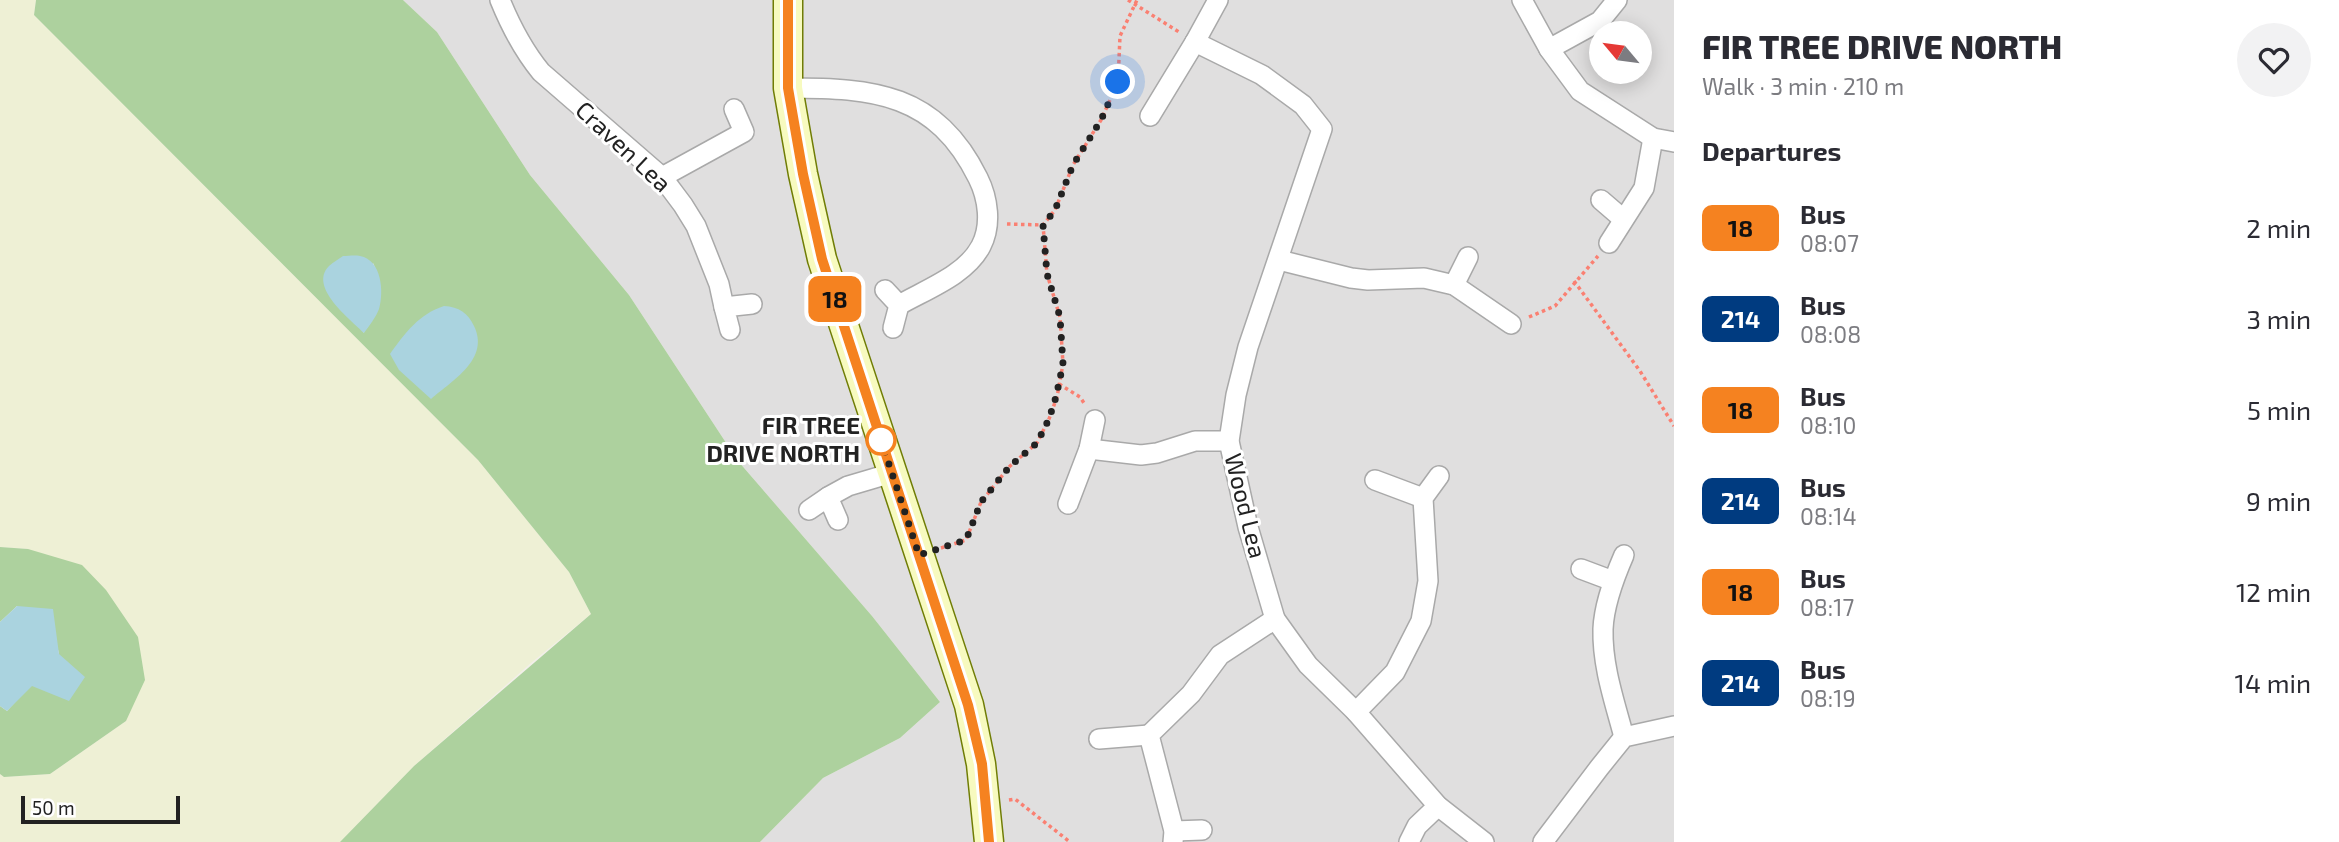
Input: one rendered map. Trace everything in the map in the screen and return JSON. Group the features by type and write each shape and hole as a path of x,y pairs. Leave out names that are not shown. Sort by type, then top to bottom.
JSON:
{"street":[{"name":"Craven Lea","path":"500,0 513,31 541,72 662,177 696,226 719,284 730,330"},
{"path":"788,0 788,88 822,259 974,724 982,764 989,842"},
{"path":"1150,116 1218,0"},
{"path":"1522,0 1549,49 1580,91 1653,138 1674,142"},
{"path":"1549,49 1600,21 1617,0"},
{"name":"Wood Lea","path":"1195,42 1262,75 1303,104 1322,129 1248,347 1236,395 1229,441 1248,527 1275,619 1308,665 1356,712 1438,806 1484,842"},
{"path":"788,88 871,92 889,96 924,113 950,136 967,158 985,196 987,222 981,246 963,267 900,305 893,328"},
{"path":"662,177 744,131 734,109"},
{"path":"1609,243 1644,188 1653,138"},
{"path":"1601,200 1623,219"},
{"path":"1454,285 1468,257"},
{"path":"1279,260 1351,278 1424,278 1454,285 1511,324"},
{"path":"884,290 900,305"},
{"path":"724,307 752,304"},
{"path":"1068,504 1089,449 1095,420"},
{"path":"1089,449 1141,455 1195,441 1229,441"},
{"path":"808,510 848,486 891,473"},
{"path":"1356,712 1395,672 1421,621 1428,581 1423,498 1439,476"},
{"path":"1375,480 1423,498"},
{"path":"828,498 838,520"},
{"path":"1624,555 1613,580 1603,629 1607,671 1624,737"},
{"path":"1581,569 1613,580"},
{"path":"1099,738 1149,735 1191,694 1220,655 1275,619"},
{"path":"1543,842 1624,737 1674,726"},
{"path":"1149,735 1173,836 1202,830"},
{"path":"1409,842 1417,826 1438,806"}],"path":[{"path":"1128,0 1195,42"},
{"path":"919,555 966,540 981,502 1010,466 1037,443 1049,419 1063,364 1060,317 1047,274 1043,225 1055,210 1073,165 1101,120 1118,82 1120,36 1137,0"},
{"path":"987,222 1043,225"},
{"path":"1511,324 1555,306 1609,243"},
{"path":"1574,281 1640,371 1674,426"},
{"path":"1059,384 1080,397 1095,420"},
{"path":"986,800 1015,799 1070,842"}],"shaded area":[{"path":"403,0 1674,0 1674,842 760,842 823,778 900,738 940,702 872,616 738,461 629,295 530,175 437,32"}],"green space":[{"path":"0,0 36,0 34,15 478,460 569,572 591,614 414,766 340,842 0,842 0,774 4,777 50,774 126,721 28,549 0,547"},
{"path":"36,0 403,0 437,32 530,175 629,295 738,461 872,616 940,702 900,738 823,778 760,842 340,842 414,766 591,614 569,572 478,460 34,15","holes":["373,263 377,272 380,300 374,317 363,333"]},
{"path":"0,547 28,549 82,565 106,590 138,637 145,680 126,721 50,774 4,777 0,774 0,706 7,711 59,654 55,636 17,606 0,622"}],"water":[{"path":"343,256 367,259 373,264 380,278 379,309 364,333 333,302 324,283 324,274 329,266"},
{"path":"444,306 459,309 469,318 478,338 477,349 467,368 431,399 399,370 390,354 420,319"},
{"path":"17,606 53,609 59,654 85,677 69,701 32,686 7,711 0,706 0,622"}],"bus line":[{"name":"18","path":"788,0 788,88 812,223 968,705 982,764 989,842"}],"place":[{"name":"FIR TREE DRIVE NORTH","path":"881,440"}],"route":[{"path":"881,440 919,555 966,540 981,502 1010,466 1037,443 1049,419 1063,364 1060,317 1047,274 1043,225 1055,210 1073,165 1101,120 1118,82"}]}
